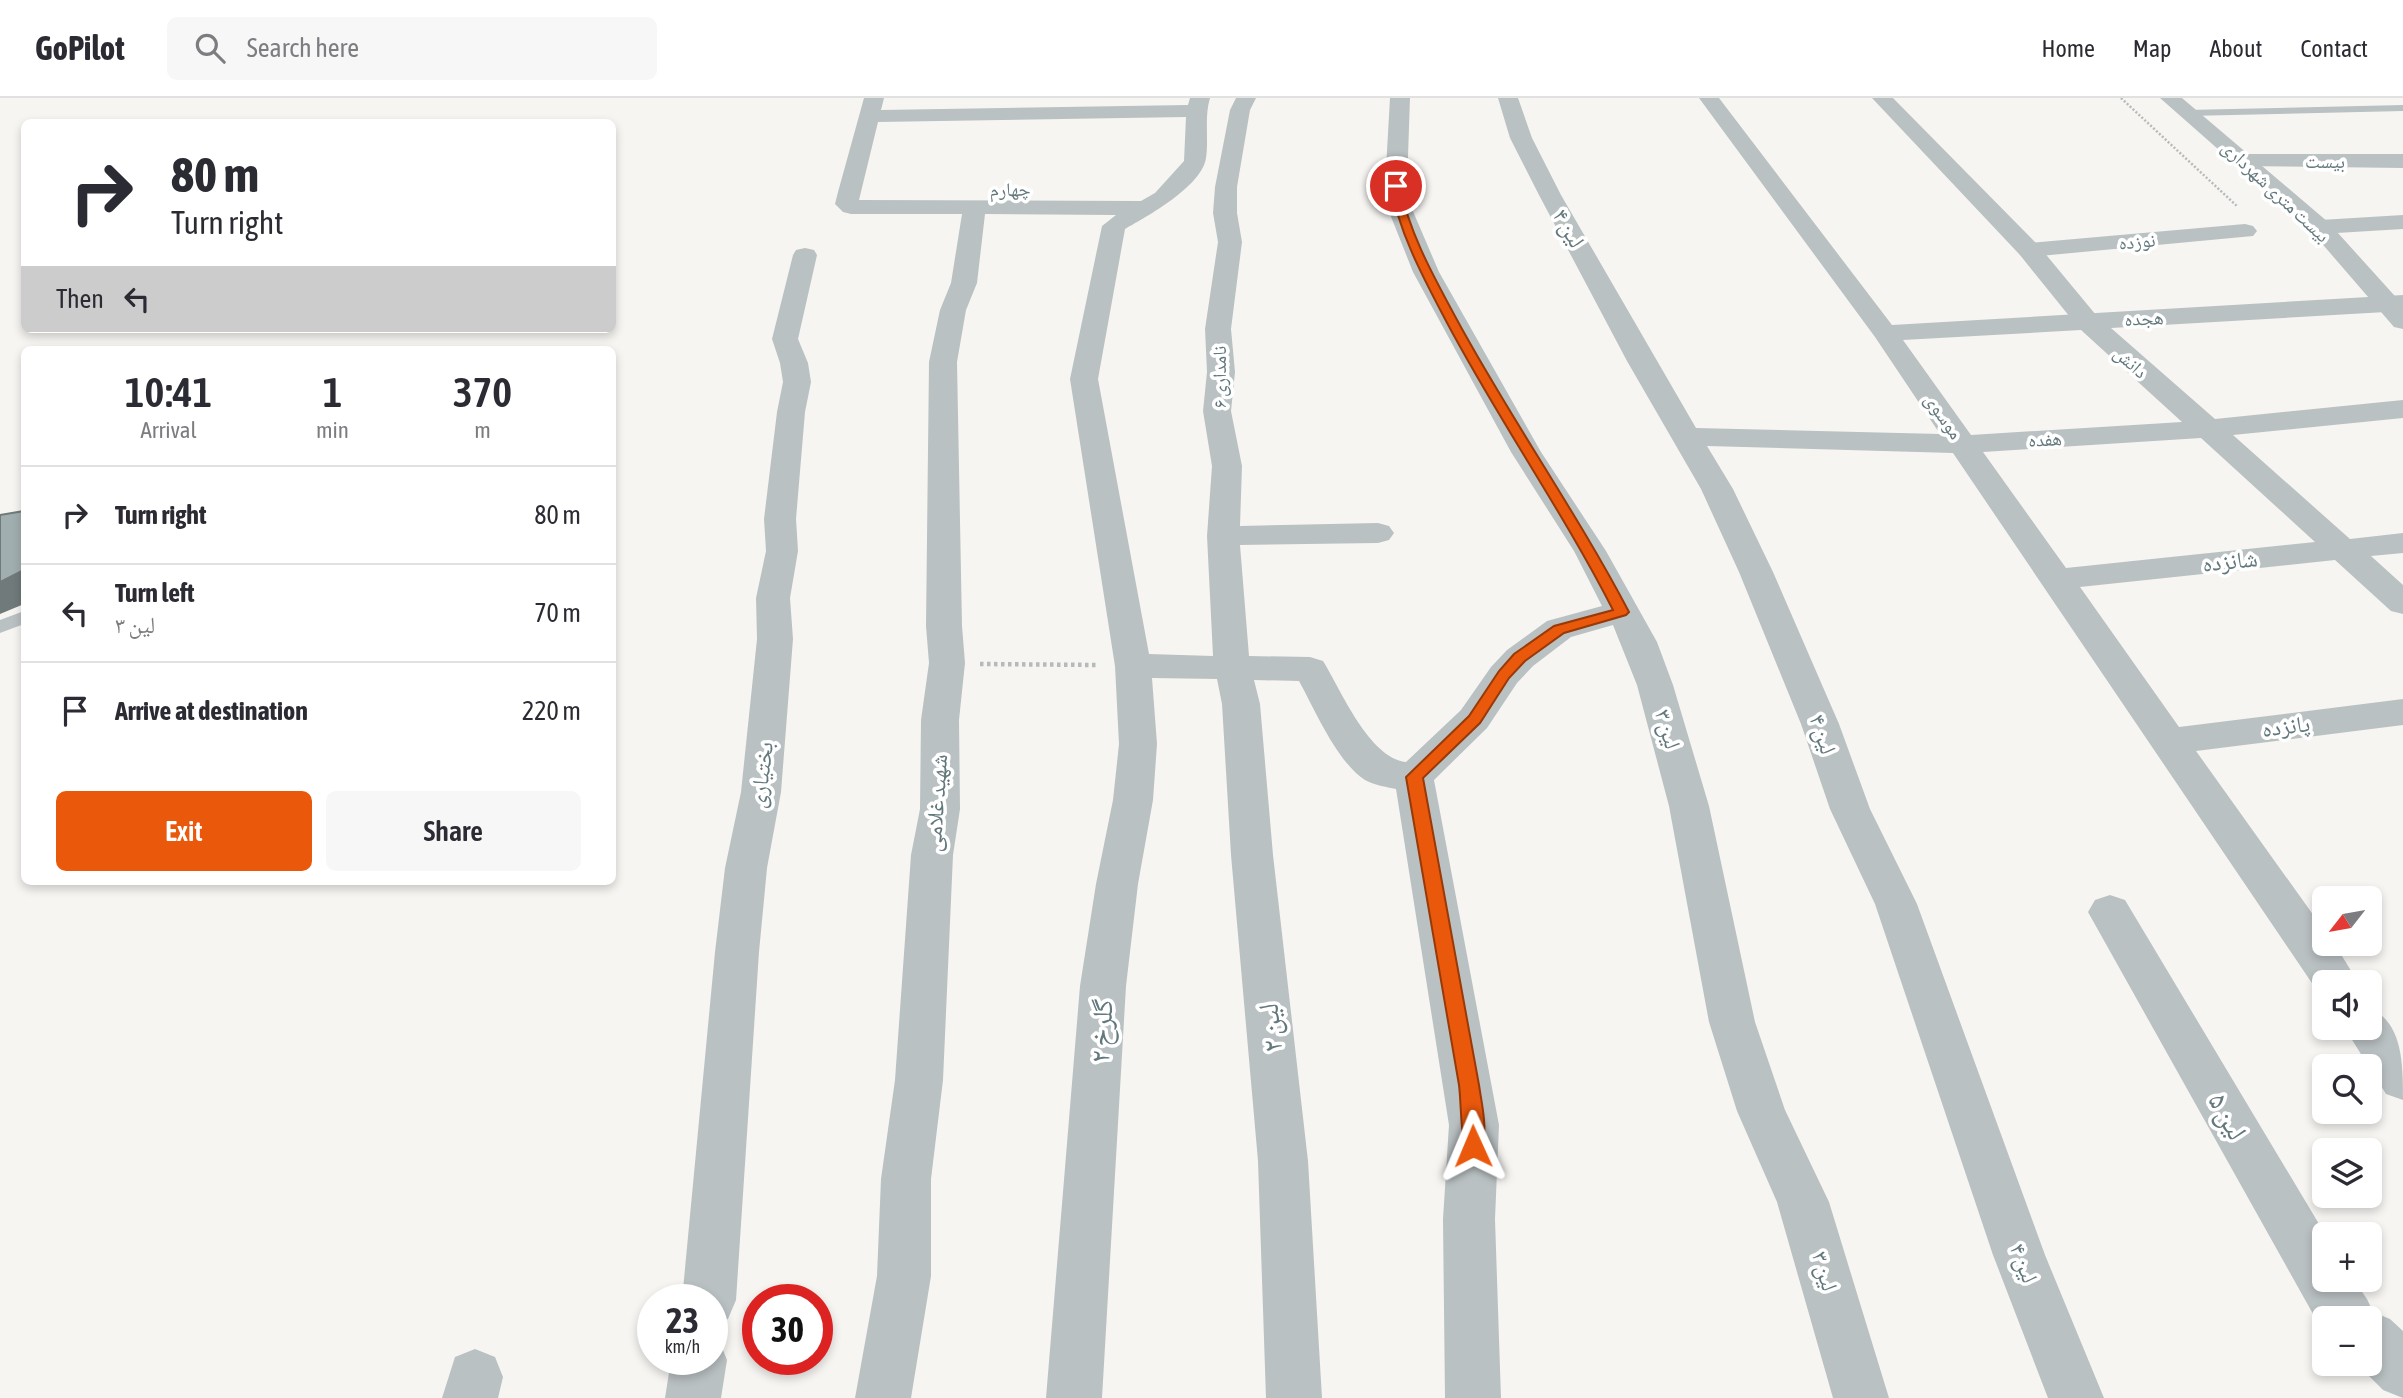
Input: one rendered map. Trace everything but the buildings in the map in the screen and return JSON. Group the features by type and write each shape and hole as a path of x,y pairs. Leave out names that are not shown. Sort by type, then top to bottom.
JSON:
{"street":[{"name":"نامداری ۶","path":"1232,664 1223,536 1227,466 1217,411 1221,372 1218,329 1230,242 1225,213 1226,187 1240,110 1246,98"},
{"name":"لین ۳","path":"1401,98 1395,166 1396,186 1400,209 1426,272 1470,355 1568,521 1590,551 1639,642 1676,753 1703,869 1732,1022 1761,1111 1803,1202 1861,1398"},
{"name":"لین ۴","path":"1508,98 1521,138 1550,195 1717,489 1756,572 1820,724 1850,809 1896,904 2020,1255 2076,1398"},
{"name":"موسوی","path":"1709,98 1885,332 2328,970"},
{"name":"دانش","path":"1882,98 2029,250 2087,321 2403,603"},
{"path":"1146,208 860,209 847,204 872,107 1198,104"},
{"name":"گلرخ ۲","path":"1074,1398 1103,986 1117,884 1133,800 1138,744 1133,666 1084,379 1114,226 1163,198 1171,187 1187,174 1195,161 1198,104"},
{"name":"بیست متری شهرداری","path":"2179,105 2319,227 2397,310"},
{"name":"بیست","path":"2246,161 2403,160"},
{"name":"چهارم","path":"849,191 1171,187"},
{"name":"شهید غلامی","path":"883,1398 904,1276 906,1179 919,1080 932,855 940,809 940,720 947,663 943,585 943,362 953,310 964,283 974,209"},
{"path":"2319,227 2403,222"},
{"name":"نوزده","path":"2029,250 2245,231"},
{"name":"بختیاری","path":"710,1284 737,952 746,867 761,792 775,639 772,598 782,551 780,519 790,446 791,412 797,382 794,363 785,339 805,255"},
{"name":"هجده","path":"1885,332 2087,321 2397,310"},
{"name":"هفده","path":"1686,437 1963,444 2205,429 2403,409"},
{"path":"1223,536 1378,533"},
{"name":"شانزده","path":"2057,579 2403,543"},
{"path":"1414,777 1474,719 1504,675 1520,658 1559,629 1621,612"},
{"path":"1133,666 1232,664 1310,669 1364,755 1381,771 1414,777"},
{"name":"لین ۲","path":"1232,664 1241,704 1252,856 1283,1161 1294,1398"},
{"name":"پانزده","path":"2169,741 2403,712"},
{"path":"1414,777 1474,1125 1469,1219 1473,1398"},
{"name":"لین ۵","path":"2110,912 2338,1306"},
{"path":"2376,1040 2403,1079"},
{"path":"2382,1350 2403,1370"},
{"path":"693,1398 697,1375"}],"lane":[{"path":"2179,105 2403,108"},
{"path":"0,626 21,618"}],"path":[{"path":"2121,98 2259,226 2245,231"},
{"path":"947,663 1133,666"}],"route":[{"path":"1396,186 1400,209 1426,272 1462,341 1568,521 1590,551 1621,612 1559,629 1520,658 1504,675 1474,719 1414,777 1469,1085 1474,1125 1473,1146"}]}
